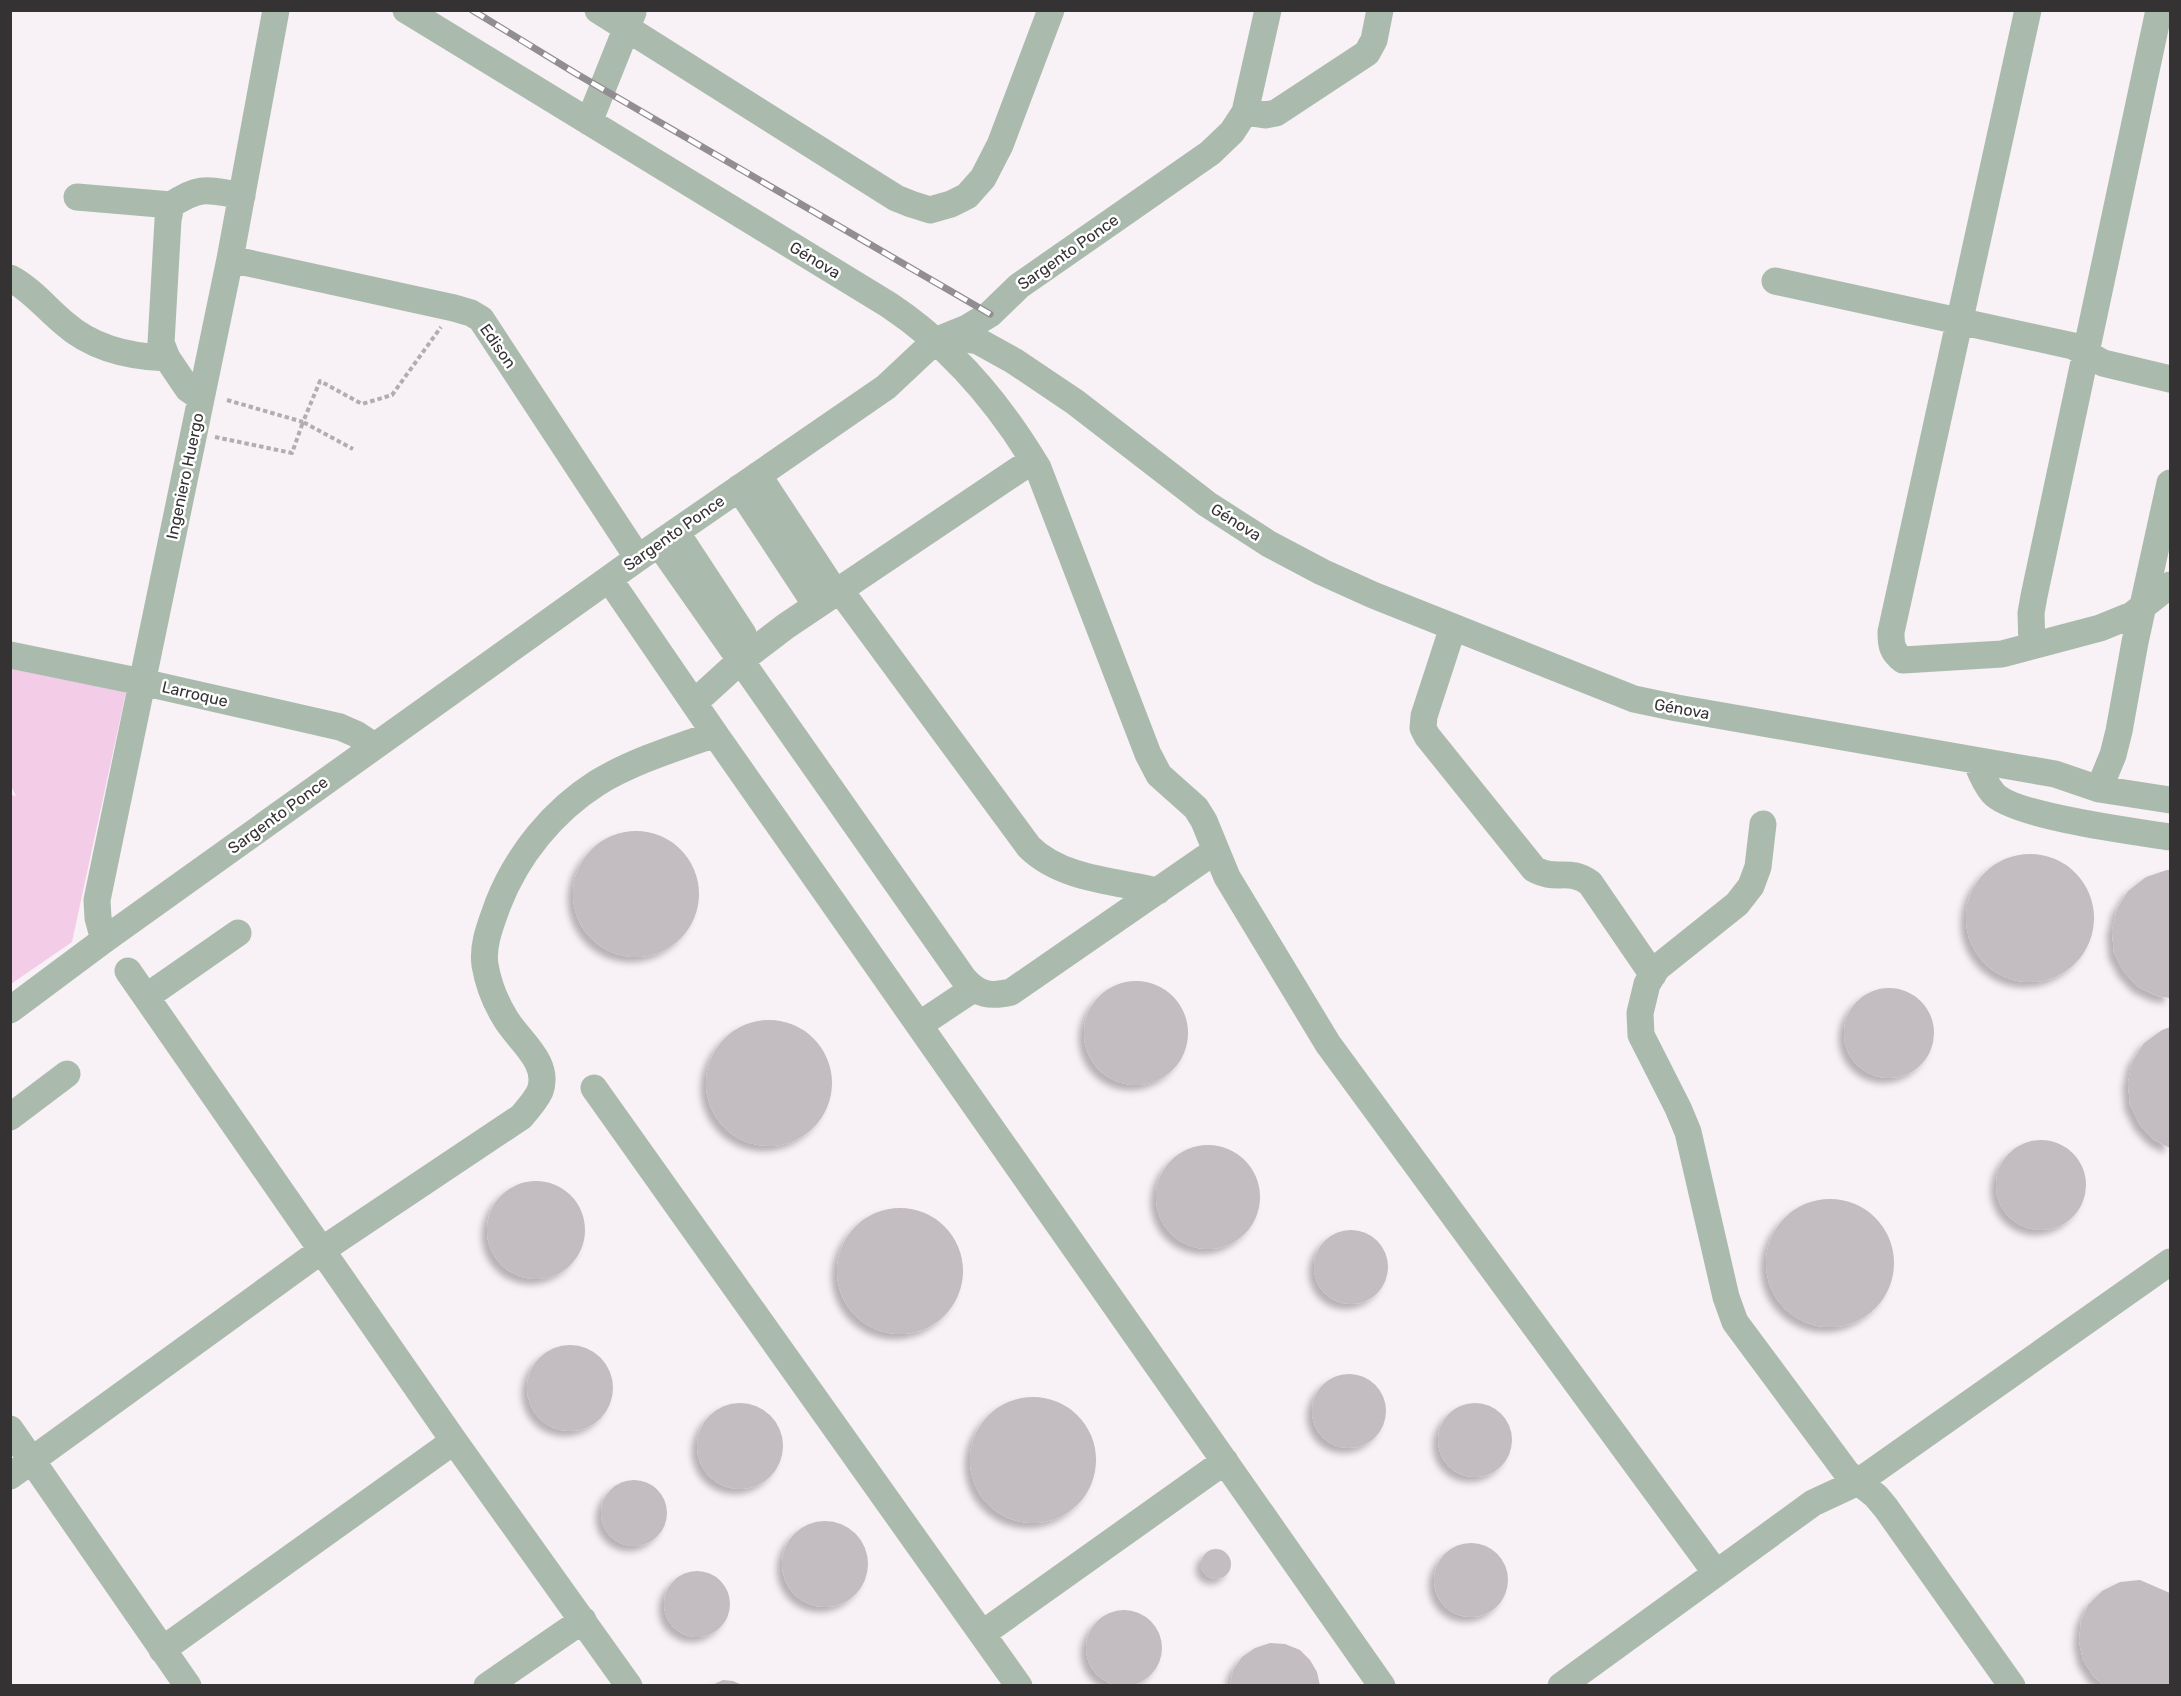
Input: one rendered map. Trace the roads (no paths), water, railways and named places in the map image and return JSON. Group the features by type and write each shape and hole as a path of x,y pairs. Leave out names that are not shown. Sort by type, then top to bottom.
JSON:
{"street":[{"name":"Ingeniero Huergo","path":"104,939 98,918 97,900 142,682 214,399 230,259 276,10"},
{"name":"Génova","path":"406,10 889,305 935,341 967,339 978,341 1029,371 1075,402 1207,504 1269,544 1322,572 1373,595 1651,704 2055,774 2100,789 2170,800"},
{"path":"598,10 631,20 896,198 930,210 951,204 967,196 983,178 1000,145 1051,10"},
{"name":"Sargento Ponce","path":"10,1010 104,939 658,544 886,387 935,341 967,328 990,314 1019,286 1210,153 1232,132 1245,112 1268,10"},
{"path":"1245,112 1265,116 1276,113 1368,53 1374,40 1380,10"},
{"path":"2028,10 1891,632 1891,644 1895,654 1903,660 2002,654 2100,628 2132,615 2170,585"},
{"path":"2032,646 2031,613 2034,596 2159,10"},
{"path":"589,122 631,20"},
{"path":"77,197 171,205 201,189 242,196"},
{"path":"171,205 168,220 161,343 167,358 188,389 214,399"},
{"name":"Edison","path":"230,259 454,308 481,320 747,655 950,960 973,989"},
{"path":"10,278 42,302 65,325 106,349 148,358 167,358"},
{"path":"1775,281 2073,346 2103,363 2170,379"},
{"path":"935,341 978,382 1017,432 1033,460 1056,511 1148,754 1160,775 1196,808 1204,821 1227,877 1328,1044 1716,1573"},
{"path":"694,703 747,655 830,596 1033,460"},
{"path":"748,482 830,596 1029,847 1041,859 1066,871 1158,891"},
{"path":"2100,789 2120,731 2143,606 2170,483"},
{"path":"609,579 715,734 1382,1686"},
{"path":"1453,627 1424,716 1423,728 1427,736 1534,869 1551,876 1569,874 1581,876 1590,883 1653,975"},
{"name":"Larroque","path":"10,655 340,727 357,734 374,746"},
{"path":"21,1468 322,1250 521,1117 540,1090 541,1074 538,1062 504,1018 492,993 485,965 485,946 489,928 514,869 548,823 580,794 598,782 664,752 715,734"},
{"path":"1976,761 1993,794 2009,805 2107,828 2170,837"},
{"path":"1763,824 1758,867 1751,886 1737,904 1657,968 1647,984 1640,1013 1641,1035 1688,1132 1730,1312 1735,1322 1847,1473 1876,1496 1886,1508 2012,1686"},
{"path":"919,1025 973,989 985,995 1011,992 1215,851"},
{"path":"146,997 238,933"},
{"path":"128,971 454,1441 629,1686"},
{"path":"10,1117 67,1074"},
{"path":"594,1088 1019,1686"},
{"path":"1561,1686 1813,1503 1858,1482 2170,1262"},
{"path":"10,1429 21,1468 188,1686"},
{"path":"162,1650 454,1441"},
{"path":"982,1634 1225,1461"},
{"path":"487,1686 583,1620"}],"railway":[{"path":"472,10 575,73 990,314"}]}
